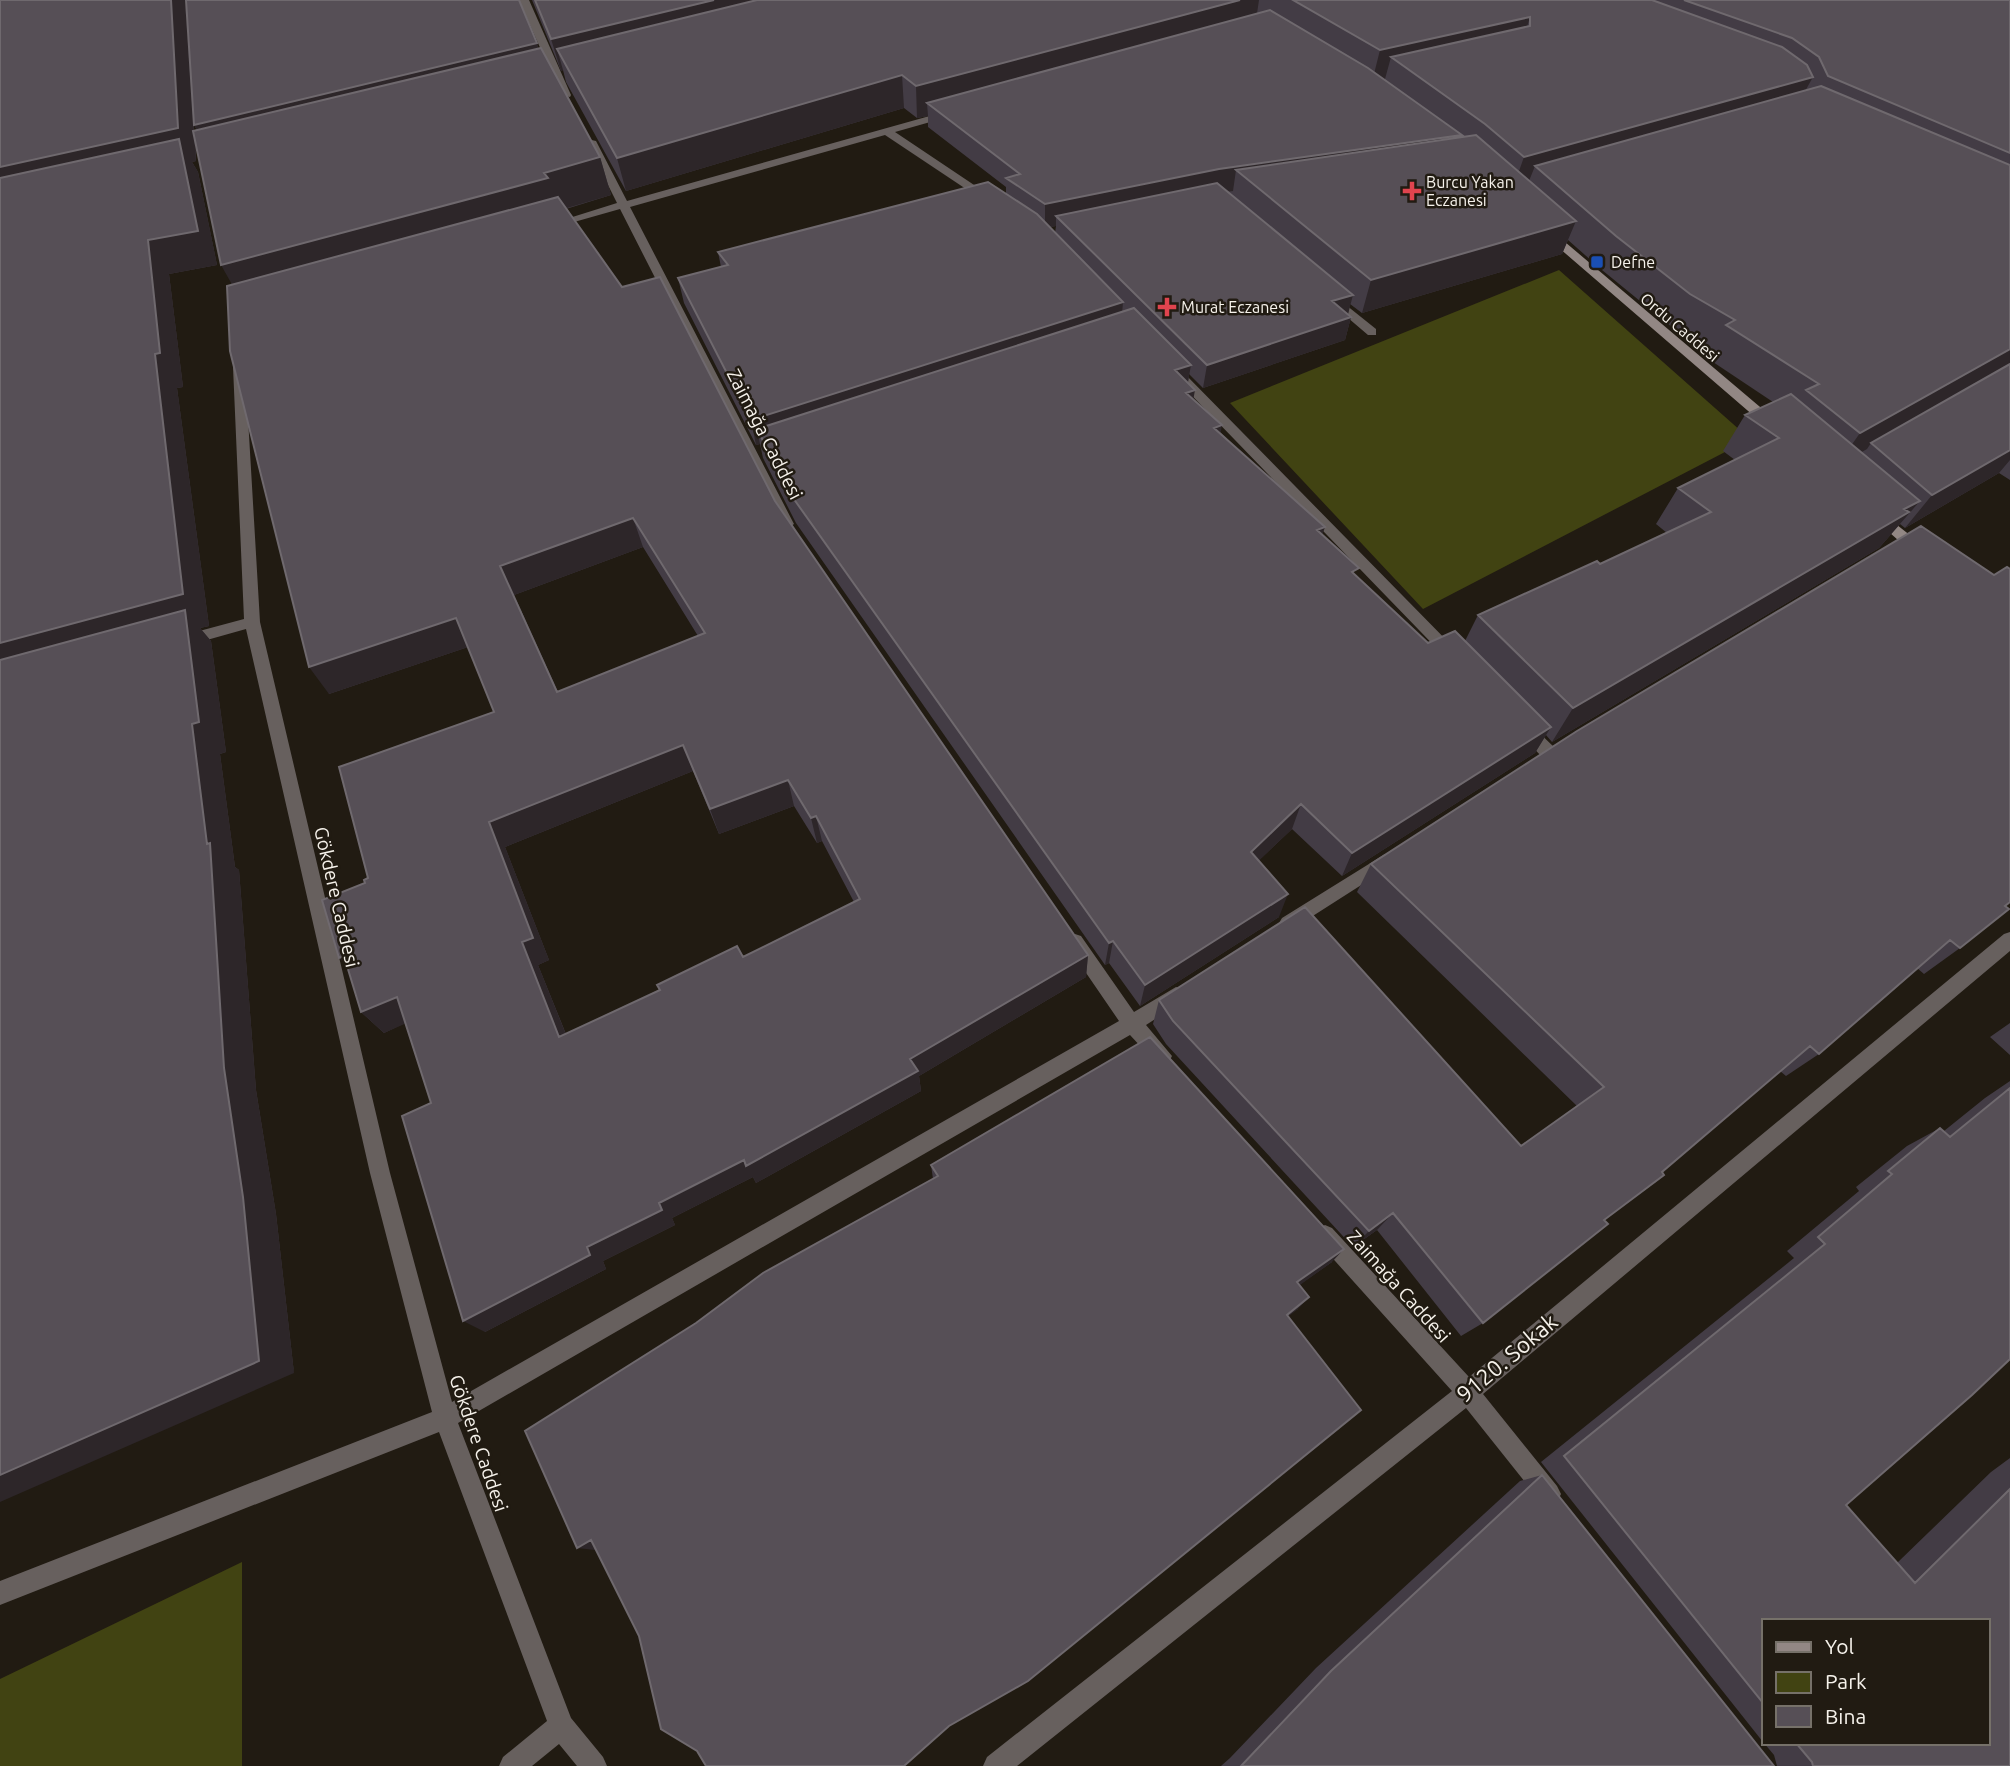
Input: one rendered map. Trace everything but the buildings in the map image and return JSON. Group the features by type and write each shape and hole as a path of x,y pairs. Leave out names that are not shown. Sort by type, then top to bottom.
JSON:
{"main road":[{"name":"Ordu Caddesi","path":"1538,225 1780,430"},
{"path":"1870,508 1901,545 1928,556"}],"street":[{"name":"Zaimağa Caddesi","path":"524,0 556,78 758,452 796,537"},
{"path":"544,227 964,110"},
{"path":"886,131 997,205"},
{"path":"1320,288 1372,332"},
{"name":"Gökdere Caddesi","path":"238,353 252,622 380,1172 445,1418 561,1726 594,1766"},
{"path":"1172,369 1463,665"},
{"path":"172,644 252,622"},
{"path":"1511,715 1550,755"},
{"path":"1271,934 1399,852"},
{"path":"1062,922 1132,1024 1169,1065"},
{"name":"9120. Sokak","path":"996,1766 1468,1392 2010,940"},
{"path":"0,1593 445,1418 1132,1024 1190,986"},
{"name":"Zaimağa Caddesi","path":"1309,1218 1468,1392 1561,1509"},
{"path":"512,1766 561,1726"}],"green space":[{"path":"1559,270 1750,439 1423,609 1230,403"},
{"path":"242,1562 242,1766 0,1766 0,1679"}],"place":[{"name":"Burcu Yakan Eczanesi","path":"1412,191"},
{"name":"Defne","path":"1597,262"},
{"name":"Murat Eczanesi","path":"1167,307"}]}
